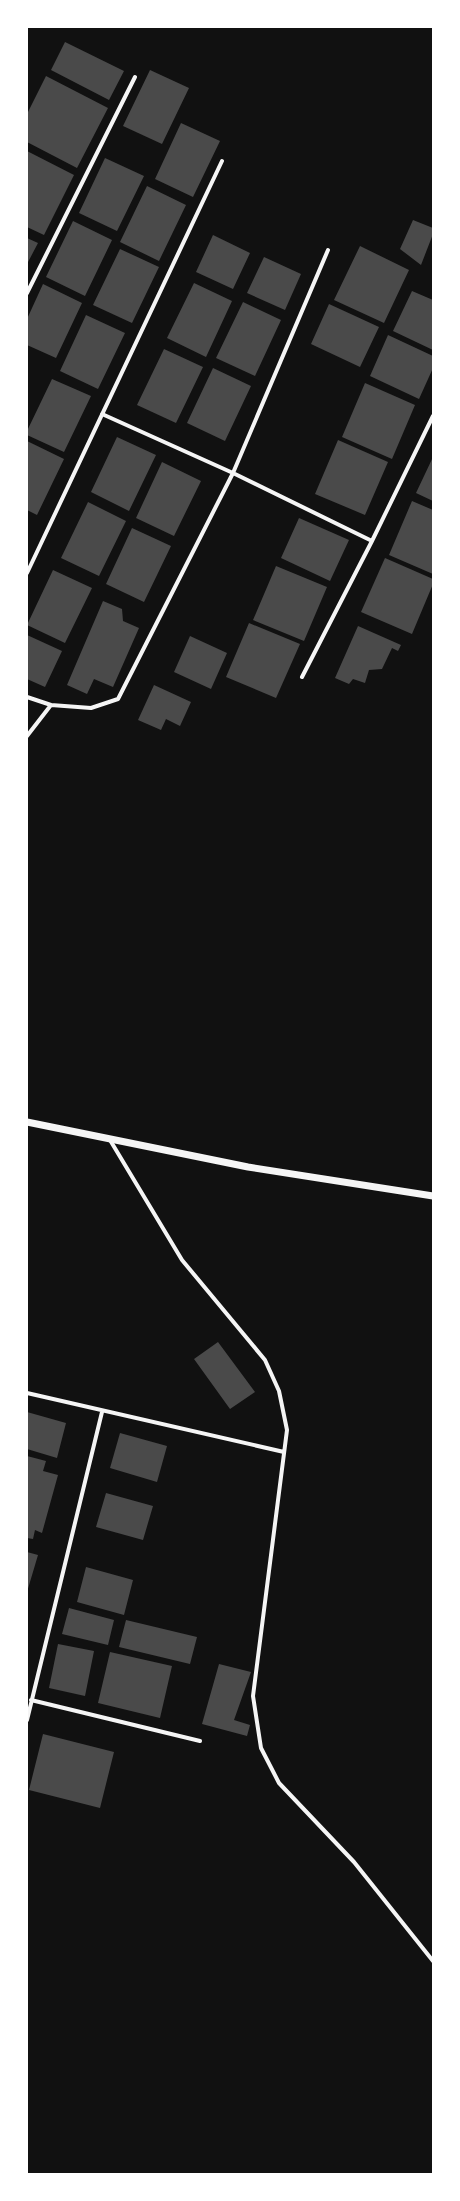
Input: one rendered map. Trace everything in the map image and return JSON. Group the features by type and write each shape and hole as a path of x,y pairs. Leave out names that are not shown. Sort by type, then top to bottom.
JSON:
{"street":[{"path":"27,293 135,77"},
{"path":"27,573 222,162"},
{"path":"27,697 51,705 91,708 118,699 233,473 328,250"},
{"path":"102,414 233,473 372,541"},
{"path":"302,677 372,541 433,416"},
{"path":"27,736 51,705"},
{"path":"27,1122 248,1168 433,1196"},
{"path":"109,1139 182,1260 265,1360 281,1399 287,1430 253,1696 261,1748 279,1782 354,1862 433,1961"},
{"path":"27,1392 102,1412 284,1452"},
{"path":"27,1720 102,1412"},
{"path":"32,1700 200,1741"}],"building":[{"path":"65,42 124,71 109,100 51,70"},
{"path":"150,70 189,88 162,144 123,126"},
{"path":"46,76 108,108 77,168 27,142 27,114"},
{"path":"181,123 220,141 193,197 155,179"},
{"path":"27,151 74,175 44,235 27,227"},
{"path":"105,158 144,176 117,231 79,213"},
{"path":"147,186 186,205 159,261 120,242"},
{"path":"413,220 433,228 433,234 421,265 400,249"},
{"path":"73,221 112,240 85,296 46,277"},
{"path":"213,235 250,253 233,289 196,272"},
{"path":"27,238 38,243 27,264"},
{"path":"360,246 409,270 384,323 334,300"},
{"path":"120,249 159,267 132,323 93,305"},
{"path":"264,257 301,274 285,310 247,293"},
{"path":"194,283 232,301 206,357 167,338"},
{"path":"43,284 82,303 56,358 27,345 27,319"},
{"path":"412,291 433,300 433,350 393,331"},
{"path":"243,302 281,320 255,376 216,358"},
{"path":"329,304 379,327 360,367 311,344"},
{"path":"86,315 125,333 98,389 60,371"},
{"path":"388,335 433,356 433,368 419,399 370,376"},
{"path":"164,349 203,367 176,423 137,405"},
{"path":"213,368 251,386 225,441 187,423"},
{"path":"52,379 91,396 64,452 27,435 27,431"},
{"path":"365,383 415,405 392,459 342,437"},
{"path":"117,437 156,455 129,511 91,492"},
{"path":"338,440 388,462 365,515 315,494"},
{"path":"27,441 64,459 37,515 27,510"},
{"path":"433,457 433,501 416,493"},
{"path":"162,462 201,481 174,536 136,518"},
{"path":"412,501 433,510 433,574 389,555"},
{"path":"88,502 126,521 99,576 61,558"},
{"path":"299,518 349,540 330,581 281,558"},
{"path":"132,528 171,546 144,602 106,584"},
{"path":"385,558 433,579 433,584 412,634 361,612"},
{"path":"276,566 327,587 304,641 253,620"},
{"path":"53,570 92,588 65,643 27,625"},
{"path":"103,601 122,609 123,621 139,628 113,687 94,679 87,694 67,685"},
{"path":"249,623 300,644 276,698 226,677"},
{"path":"358,626 401,645 398,651 392,648 382,669 369,670 365,683 353,679 349,684 335,678"},
{"path":"27,635 62,651 45,687 27,679"},
{"path":"190,636 227,653 211,689 174,672"},
{"path":"154,685 191,702 180,726 166,719 161,730 138,720"},
{"path":"218,1342 255,1392 230,1409 194,1359"},
{"path":"27,1412 66,1423 57,1458 27,1449"},
{"path":"120,1433 167,1446 157,1482 110,1468"},
{"path":"27,1456 46,1461 43,1471 58,1475 42,1533 35,1530 33,1539 27,1538"},
{"path":"106,1493 153,1506 143,1540 96,1527"},
{"path":"27,1552 38,1555 27,1592"},
{"path":"86,1567 133,1580 124,1615 77,1602"},
{"path":"69,1608 114,1620 108,1645 62,1634"},
{"path":"126,1620 197,1637 190,1664 119,1647"},
{"path":"58,1644 94,1651 85,1696 49,1688"},
{"path":"110,1652 172,1666 160,1718 98,1703"},
{"path":"219,1664 251,1672 234,1720 250,1725 247,1736 202,1724"},
{"path":"43,1734 114,1752 100,1808 29,1790"}]}
